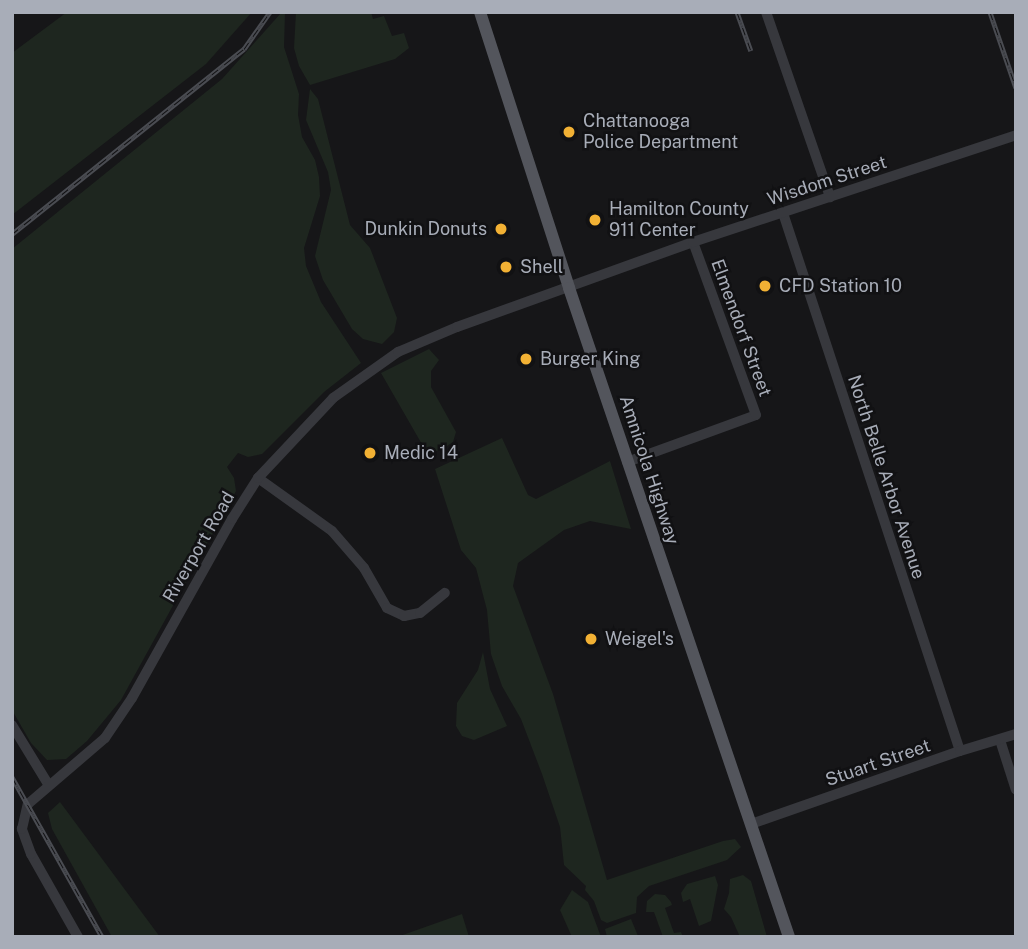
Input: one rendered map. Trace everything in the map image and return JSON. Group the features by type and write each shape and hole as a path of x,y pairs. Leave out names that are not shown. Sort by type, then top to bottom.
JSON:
{"main road":[{"name":"Amnicola Highway","path":"480,12 569,288 789,937"}],"street":[{"path":"766,12 830,197"},
{"name":"Wisdom Street","path":"569,288 693,242 1016,135"},
{"name":"North Belle Arbor Avenue","path":"783,213 960,751"},
{"name":"Elmendorf Street","path":"628,461 756,415 693,242"},
{"name":"Riverport Road","path":"78,937 31,854 22,829 28,804 48,784 105,738 258,478 333,398 398,352 485,317 569,288"},
{"path":"258,478 332,531 364,568 387,608 404,616 420,613 445,593"},
{"path":"12,725 48,784"},
{"name":"Stuart Street","path":"751,824 1016,734"},
{"path":"1000,740 1016,790"}],"shaded area":[{"path":"67,12 252,12 206,64 12,215 12,53"},
{"path":"296,12 371,12 373,19 384,16 392,36 404,33 409,48 395,59 310,85 299,66 294,48"},
{"path":"281,13 285,13 284,47 299,94 298,115 302,137 315,160 319,177 320,196 304,248 306,266 321,302 361,363 324,392 262,454 248,457 238,453 227,467 234,478 236,491 121,700 87,741 66,759 47,760 31,743 12,710 12,249 222,79"},
{"path":"310,89 318,99 350,225 370,248 397,318 394,332 382,344 363,339 352,329 323,280 315,256 331,190 328,172 306,120"},
{"path":"429,349 439,360 431,371 431,387 456,432 453,442 441,450 427,453 381,373"},
{"path":"502,438 528,495 536,499 610,461 631,529 590,521 564,530 518,563 513,586 553,694 607,880 723,841 735,839 741,847 727,860 649,886 637,897 636,913 607,923 601,920 594,901 585,890 586,886 564,865 560,827 542,774 521,719 502,686 491,654 487,610 476,568 461,550 435,469"},
{"path":"483,652 490,689 507,726 474,740 462,736 456,726 457,703 478,670"},
{"path":"60,802 160,937 112,937 52,829 48,813"},
{"path":"743,875 751,881 767,937 740,937 731,917 724,909 730,879"},
{"path":"715,876 718,885 711,921 699,926 690,899 683,902 681,893 687,884"},
{"path":"572,890 588,902 601,937 572,937 560,910"},
{"path":"655,894 665,895 671,902 672,905 665,908 674,933 681,932 683,937 663,937 654,912 646,912 647,901"},
{"path":"462,914 469,937 397,937"},
{"path":"631,919 638,936 607,937 605,929"}],"railway":[{"path":"12,234 244,49 270,12"},
{"path":"737,12 751,51"},
{"path":"990,12 1016,88"},
{"path":"12,777 102,937"}],"place":[{"name":"Chattanooga Police Department","path":"569,132"},
{"name":"Hamilton County 911 Center","path":"595,220"},
{"name":"Dunkin Donuts","path":"501,229"},
{"name":"Shell","path":"506,267"},
{"name":"CFD Station 10","path":"765,286"},
{"name":"Burger King","path":"526,359"},
{"name":"Medic 14","path":"370,453"},
{"name":"Weigel's","path":"591,639"}]}
